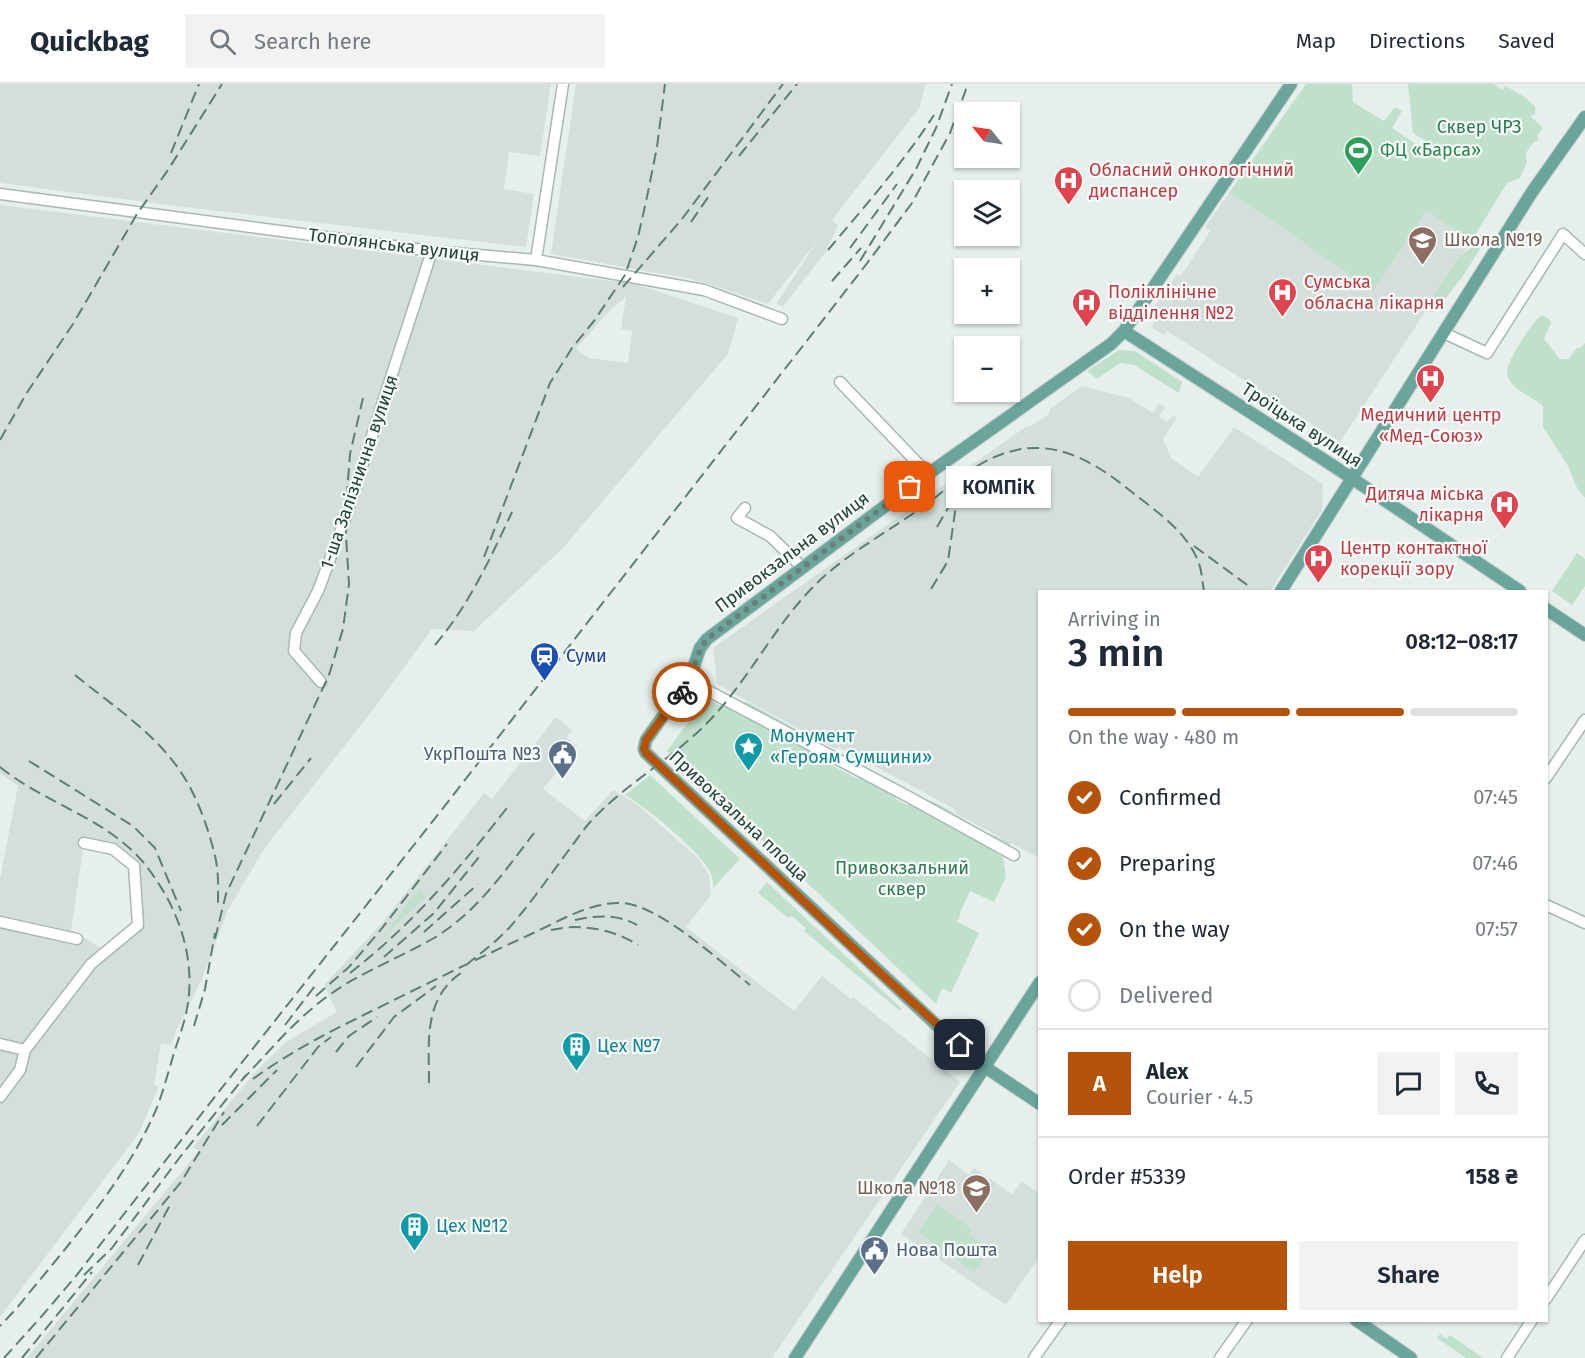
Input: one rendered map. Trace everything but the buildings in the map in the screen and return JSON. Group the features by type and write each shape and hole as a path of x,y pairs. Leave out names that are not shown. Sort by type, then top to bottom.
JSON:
{"main road":[{"name":"Привокзальна вулиця","path":"707,639 928,474 1111,344 1124,332 1291,84"},
{"path":"1282,590 1532,192 1585,117"},
{"name":"Троїцька вулиця","path":"1124,332 1351,478 1519,590"},
{"path":"1548,610 1585,635"},
{"name":"Привокзальна площа","path":"707,639 700,648 690,678 646,740 644,749 646,753 879,972 985,1067 1038,1103"},
{"path":"795,1358 1038,985"},
{"path":"1359,1322 1411,1358"}],"street":[{"path":"536,260 563,84"},
{"name":"Тополянська вулиця","path":"0,194 432,251 536,260 704,290 782,319"},
{"path":"1444,333 1487,353 1563,234 1585,254"},
{"name":"1-ша Залізнична вулиця","path":"321,682 294,651 296,633 318,591 345,519 432,251"},
{"path":"840,382 928,474"},
{"path":"745,508 737,518 770,536 802,567"},
{"path":"690,678 703,688 1014,855"},
{"path":"1548,775 1585,720"},
{"path":"0,1097 20,1070 24,1050 91,964 138,925 134,866 113,849 84,843"},
{"path":"1548,906 1585,923"},
{"path":"0,922 77,939"},
{"path":"0,1044 24,1050"},
{"path":"1548,1296 1585,1240"},
{"path":"1034,1358 1060,1322"},
{"path":"1220,1358 1246,1322"},
{"path":"1507,1358 1531,1322"}],"shaded area":[{"path":"0,84 551,84 540,156 509,152 504,189 534,194 526,247 0,183"},
{"path":"576,84 925,84 920,107 832,220 838,226 824,254 783,307 776,304 818,240 768,304 686,278 551,254"},
{"name":"Сумська обласна лікарня","path":"1229,193 1270,219 1426,209 1472,240 1340,442 1167,331 1164,335 1151,327 1155,321 1148,316 1177,274 1181,276 1210,231 1205,227"},
{"path":"0,205 635,284 738,318 728,354 562,549 474,631 432,629 375,707 264,849 228,910 202,979 171,1045 161,1043 154,1085 159,1086 139,1133 0,1317 0,879 18,786 0,773","holes":["626,297 621,329 632,331 628,363 589,358 576,349 609,311","84,844 113,849 134,866 138,925 106,951 71,930"]},
{"path":"1082,386 1129,398 1153,413 1159,403 1165,407 1159,417 1167,422 1173,415 1177,418 1163,439 1171,458 1198,477 1234,427 1323,484 1322,510 1271,590 1038,590 1038,857 957,814 953,808 871,764 870,766 839,747 835,749 717,684 713,648 1027,426 1031,426 1049,414 1050,409"},
{"path":"556,717 572,730 566,737 577,746 543,789 585,821 613,790 638,805 699,859 709,875 711,895 686,927 794,1011 822,976 851,999 853,997 960,1082 772,1358 27,1358 199,1151 193,1147 257,1070 286,1042 337,1012 324,985 382,923 484,793 492,799"},
{"name":"Школа №18","path":"949,1160 969,1175 974,1168 1012,1194 1022,1181 1038,1193 1038,1258 1006,1305 901,1234"}],"green space":[{"name":"ФЦ «Барса»","path":"1306,84 1352,84 1353,102 1384,121 1395,107 1402,111 1392,128 1438,159 1443,152 1413,133 1408,84 1494,84 1503,89 1506,86 1535,106 1535,114 1530,116 1543,128 1537,136 1539,140 1533,143 1525,154 1527,162 1520,178 1507,183 1472,240 1426,210 1374,291 1229,193"},
{"path":"1475,244 1480,249 1446,298 1432,313 1425,309 1459,257"},
{"path":"1542,315 1551,323 1544,339 1560,359 1569,359 1576,349 1585,343 1585,498 1578,490 1568,466 1543,427 1543,406 1515,387 1507,374 1508,365 1521,341"},
{"path":"1119,350 1135,351 1182,382 1179,393 1134,365 1120,363 1097,379 1087,371"},
{"path":"1577,553 1585,559 1585,586 1572,605 1552,591"},
{"name":"Привокзальний сквер","path":"706,698 725,708 735,701 747,702 821,743 826,749 824,753 816,757 858,779 861,774 876,781 880,789 895,793 897,797 895,799 907,805 916,798 930,801 970,823 972,827 1010,842 1010,850 991,846 989,848 1003,857 1006,877 994,902 970,891 959,919 956,921 979,933 951,993 942,988 936,1004 667,751"},
{"path":"650,775 740,859 713,888 711,874 697,854 646,809 625,795"},
{"path":"767,882 902,1009 900,1011 804,931 806,928 792,916 788,918 758,893"},
{"path":"419,889 427,895 384,936 384,935"},
{"path":"937,1204 971,1229 970,1235 990,1250 974,1272 918,1232"},
{"path":"1440,1334 1447,1339 1450,1335 1483,1358 1466,1358 1437,1338"}],"railway":[{"path":"171,153 199,84"},
{"path":"0,440 26,394 73,324 137,214 168,170 222,84"},
{"path":"484,557 550,383 572,348 594,321 625,275 638,237 647,197 657,147 665,84"},
{"path":"623,287 682,219 783,84"},
{"path":"739,156 797,84"},
{"path":"860,261 916,169 936,128 952,84"},
{"path":"4,1358 76,1276 865,266 912,203 950,133 968,84"},
{"path":"828,250 897,167 934,115"},
{"path":"850,248 897,184"},
{"path":"691,222 711,193"},
{"path":"832,281 861,248"},
{"path":"215,939 226,894 329,675 343,629 349,584 345,519 350,454 363,398"},
{"path":"466,965 509,928 593,819 710,720 738,686 789,615 817,583 854,553 984,462 1005,453 1026,448 1046,448 1087,461 1107,473 1158,512 1186,539 1198,561 1204,590"},
{"path":"931,589 948,561 957,498 967,481"},
{"path":"937,527 955,496"},
{"path":"435,645 469,598 512,512"},
{"path":"1194,546 1250,587"},
{"path":"75,675 151,737 172,760 187,782 204,818 215,856 218,874 218,906"},
{"path":"274,804 311,758"},
{"path":"29,761 133,826 155,848 181,911"},
{"path":"0,767 17,780 93,822 128,847 143,862 175,914 187,953 189,973 185,1019 158,1105 145,1133 130,1160 94,1212 0,1326"},
{"path":"350,973 394,935 435,894 510,804"},
{"path":"241,1081 295,1023 329,995 357,977 434,938 464,916 489,890 534,833"},
{"path":"316,996 349,967 447,844"},
{"path":"384,957 434,913 479,857"},
{"path":"424,932 478,884"},
{"path":"253,1079 321,1037 573,914 597,906 621,903 653,913 688,935 750,985"},
{"path":"575,920 607,916 637,925"},
{"path":"551,930 585,927 607,931 638,945"},
{"path":"194,1026 205,989 215,933"},
{"path":"429,1083 429,1037 434,1009 440,996 461,973"},
{"path":"285,1025 318,982"},
{"path":"356,1067 394,1017 436,986"},
{"path":"336,1052 349,1036 377,1017"},
{"path":"257,1126 318,1047 331,1037"},
{"path":"222,1125 277,1070"},
{"path":"84,1275 112,1248 180,1157 246,1075"},
{"path":"36,1358 181,1182 224,1112"},
{"path":"138,1265 170,1205"},
{"path":"22,1358 92,1272"}],"way so far":[{"path":"682,692 690,678 700,648 707,639 910,487"}],"place":[{"name":"ФЦ «Барса»","path":"1359,176"},
{"name":"Обласний онкологічний диспансер","path":"1068,206"},
{"name":"Школа №19","path":"1423,266"},
{"name":"Сумська обласна лікарня","path":"1283,318"},
{"name":"Поліклінічне відділення №2","path":"1087,328"},
{"name":"Медичний центр «Мед-Союз»","path":"1431,404"},
{"name":"КОМПіК","path":"910,487"},
{"name":"Дитяча міська лікарня","path":"1505,530"},
{"name":"Центр контактної корекції зору","path":"1319,584"},
{"name":"Суми","path":"545,682"},
{"name":"Монумент «Героям Сумщини»","path":"749,772"},
{"name":"УкрПошта №3","path":"562,780"},
{"name":"Цех №7","path":"576,1072"},
{"name":"Школа №18","path":"977,1214"},
{"name":"Цех №12","path":"415,1252"},
{"name":"Нова Пошта","path":"875,1276"}],"route":[{"path":"682,692 646,740 644,745 646,753 960,1045"}],"park label":[{"name":"Сквер ЧРЗ","path":"1479,127"}]}
